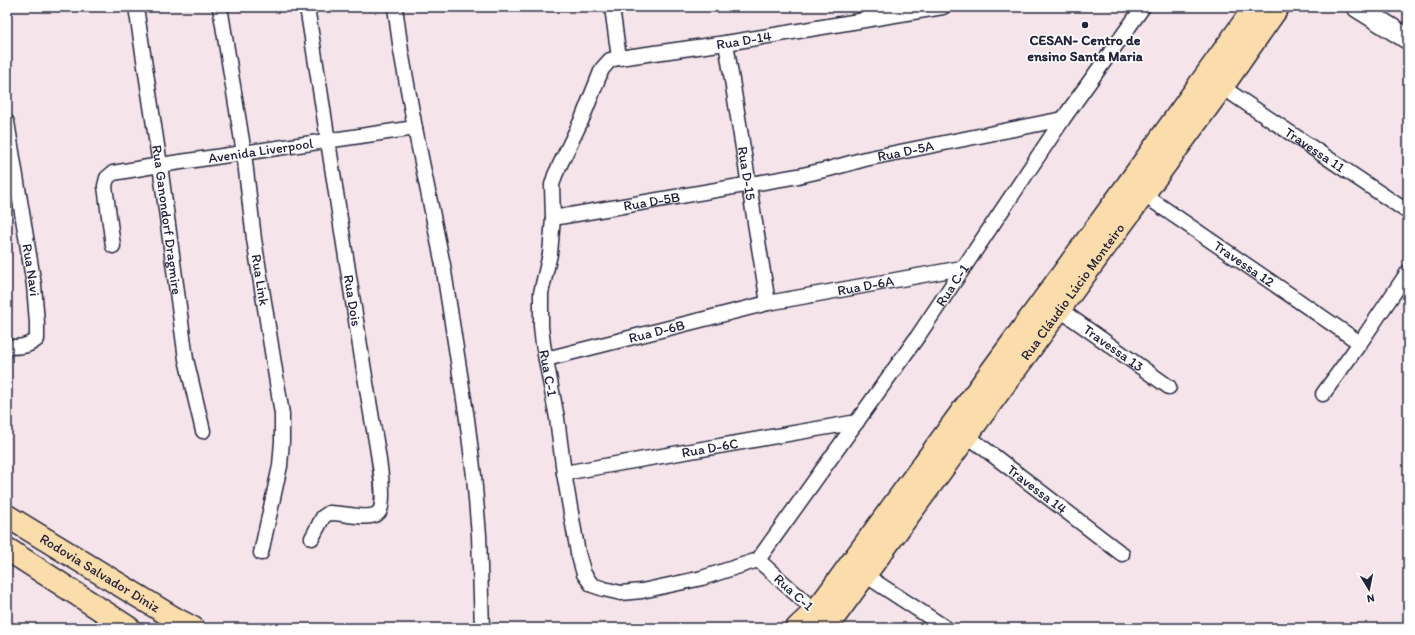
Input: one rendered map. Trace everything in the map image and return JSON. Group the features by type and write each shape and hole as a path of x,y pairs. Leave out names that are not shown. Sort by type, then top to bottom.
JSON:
{"main road":[{"name":"Rua Cláudio Lúcio Monteiro","path":"960,430 1059,309 1255,7"},
{"name":"Rua Cláudio Lúcio Monteiro","path":"858,569 1136,189 1222,87 1278,7"},
{"name":"Rodovia Salvador Diniz","path":"7,516 193,628"},
{"name":"Rodovia Salvador Diniz","path":"7,549 124,624"},
{"path":"797,628 824,621 858,569"},
{"path":"124,624 136,595"}],"street":[{"name":"Rua Ganondorf Dragmire","path":"136,7 160,165 186,359 203,431"},
{"name":"Rua Link","path":"220,7 244,153 254,239 282,414 280,466 261,553"},
{"name":"Rua Dois","path":"307,7 354,312 376,439 382,489 382,501 379,512 375,515 364,517 333,513 325,515 312,538"},
{"path":"395,7 401,51 415,128 443,265 467,418 479,535 482,628"},
{"path":"612,7 619,58"},
{"name":"Rua D-14","path":"619,58 726,43 867,13 943,7"},
{"name":"Rua C-1","path":"619,58 610,60 602,69 582,119 557,168 552,185 553,218 550,254 542,286 541,300 542,334 557,418 572,525 581,564 588,581 592,585 598,588 621,593 642,591 702,578 758,560 918,336 1063,119 1143,7"},
{"path":"1357,7 1408,39"},
{"name":"Rua D-15","path":"726,43 768,303"},
{"name":"Travessa 11","path":"1222,87 1408,212"},
{"name":"Rua D-5A","path":"750,185 816,173 865,159 1063,119"},
{"name":"Rua Navi","path":"7,122 34,285 37,338 30,344 22,347 7,347"},
{"name":"Avenida Liverpool","path":"113,246 105,186 107,178 113,173 415,128"},
{"name":"Rua D-5B","path":"553,218 750,185"},
{"name":"Travessa 12","path":"1136,189 1360,343"},
{"name":"Rua D-6A","path":"768,303 962,268"},
{"path":"1323,394 1360,343 1408,272"},
{"name":"Rua D-6B","path":"546,359 768,303"},
{"name":"Travessa 13","path":"1059,309 1169,387"},
{"name":"Rua D-6C","path":"564,473 856,422"},
{"name":"Travessa 14","path":"960,430 1122,554"},
{"name":"Rua C-1","path":"758,560 824,621"},
{"path":"858,569 946,628"}],"place":[{"name":"CESAN- Centro de ensino Santa Maria","path":"1085,25"}]}
